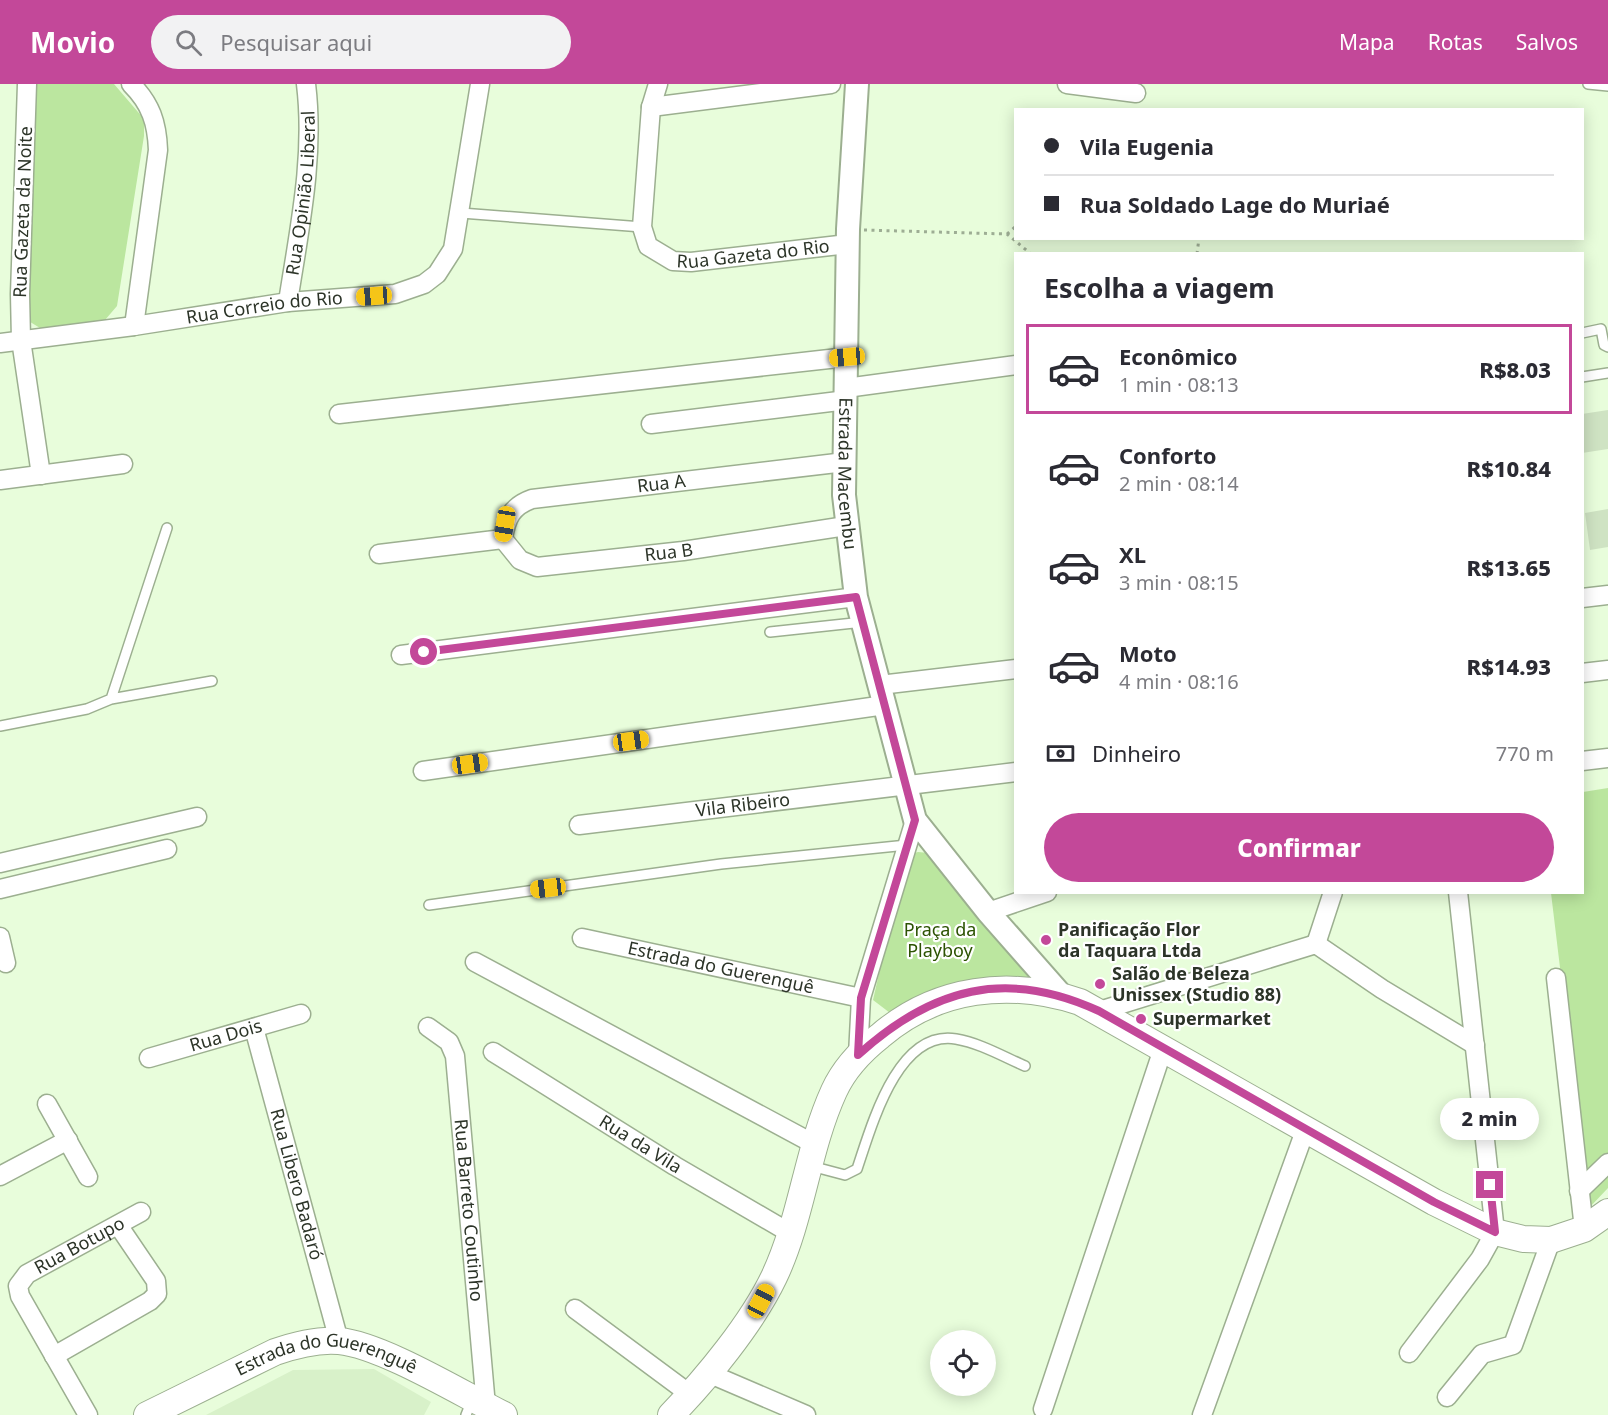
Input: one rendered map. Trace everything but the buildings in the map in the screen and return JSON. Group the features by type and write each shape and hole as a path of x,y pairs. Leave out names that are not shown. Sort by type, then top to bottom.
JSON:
{"main road":[{"path":"672,1415 691,1395 761,1301 774,1276 790,1233 812,1154 835,1089 858,1055 896,1022 941,999 961,993 1011,989 1062,996 1099,1011 1434,1202 1495,1232 1523,1239 1551,1240 1584,1229 1608,1212"},
{"name":"Estrada do Guerenguê","path":"147,1415 275,1352 297,1345 339,1341 385,1356 482,1409"}],"street":[{"name":"Rua Gazeta da Noite","path":"27,84 20,294 21,340 42,475"},
{"path":"131,84 152,111 158,129 158,150 134,326"},
{"name":"Rua Opinião Liberal","path":"288,302 307,183 309,108 306,84"},
{"name":"Rua Correio do Rio","path":"0,343 134,326 288,302 395,294 424,284 447,263 461,213 480,84"},
{"path":"642,227 651,107 658,84"},
{"path":"651,107 831,84"},
{"name":"Estrada Macembu","path":"857,84 848,236 845,462 846,526 856,597 915,820 988,912 1062,996"},
{"path":"1067,84 1136,93"},
{"name":"Rua Gazeta do Rio","path":"642,227 648,246 660,255 674,261 691,262 848,236"},
{"path":"339,414 847,357"},
{"path":"651,424 1014,365"},
{"name":"Rua A","path":"503,539 505,524 514,508 532,499 845,462"},
{"path":"0,480 123,464"},
{"name":"Rua B","path":"503,539 520,560 537,567 683,551 846,526"},
{"path":"379,554 503,539"},
{"path":"1584,598 1608,595"},
{"path":"401,655 856,597"},
{"path":"423,771 883,695 1014,669"},
{"path":"1584,673 1608,670"},
{"path":"1584,761 1608,758"},
{"name":"Vila Ribeiro","path":"579,825 1014,772"},
{"path":"0,864 197,817"},
{"path":"858,1055 861,998 915,820"},
{"path":"0,889 167,849"},
{"path":"988,912 1041,894"},
{"path":"1316,944 1332,894"},
{"path":"1408,1353 1480,1259 1495,1232 1458,894"},
{"path":"0,937 6,963"},
{"name":"Estrada do Guerenguê","path":"582,938 861,998"},
{"path":"1099,1011 1316,944"},
{"path":"1316,944 1382,989 1475,1045"},
{"path":"475,963 812,1154"},
{"path":"1556,978 1584,1229"},
{"name":"Rua Dois","path":"148,1058 302,1014"},
{"name":"Rua Libero Badaró","path":"254,1028 339,1341"},
{"name":"Rua Barreto Coutinho","path":"428,1028 449,1041 455,1056 482,1409"},
{"path":"1043,1409 1163,1048"},
{"name":"Rua da Vila","path":"493,1052 675,1166 790,1233"},
{"path":"47,1104 88,1177"},
{"path":"1202,1415 1306,1128"},
{"path":"0,1176 68,1140"},
{"path":"1579,1191 1608,1163"},
{"name":"Rua Botupo","path":"54,1356 20,1296 20,1281 27,1274 141,1212"},
{"path":"88,1415 54,1356 142,1306 157,1294 156,1281 118,1226"},
{"path":"1447,1397 1482,1354 1513,1346 1551,1240"},
{"path":"575,1309 691,1395"},
{"path":"708,1373 806,1415"}],"lane":[{"path":"1588,84 1608,86"},
{"path":"461,213 642,227"},
{"path":"1584,333 1602,330 1604,345 1608,347"},
{"path":"1584,377 1608,373"},
{"path":"111,699 167,528"},
{"path":"770,632 863,622"},
{"path":"0,726 87,710 111,699 212,681"},
{"path":"429,905 721,864 907,845"},
{"path":"812,1154 845,1175 857,1169 875,1117 897,1071 906,1059 939,1040 955,1039 971,1043 1025,1066"}],"path":[{"path":"1007,234 1014,228"},
{"path":"848,236 1007,234 1014,240"},
{"path":"1014,240 1029,252"}],"shaded area":[{"path":"374,1369 431,1402 424,1415 206,1415 293,1370"}],"green space":[{"path":"34,84 114,84 144,119 144,136 117,306 105,320 40,328 27,320"},
{"path":"1608,788 1608,1188 1589,1208 1551,894 1584,894 1584,792"},
{"name":"Praça da Playboy","path":"918,852 929,853 1049,989 898,1019 873,1000 906,855"}],"place":[{"name":"Panificação Flor da Taquara Ltda","path":"1046,940"},
{"name":"Salão de Beleza Unissex (Studio 88)","path":"1100,984"},
{"name":"Supermarket","path":"1141,1019"}],"route":[{"path":"424,652 856,597 915,820 861,998 858,1055 896,1022 941,999 961,993 984,989 1011,989 1062,996 1099,1011 1434,1202 1495,1232 1490,1185"}]}
